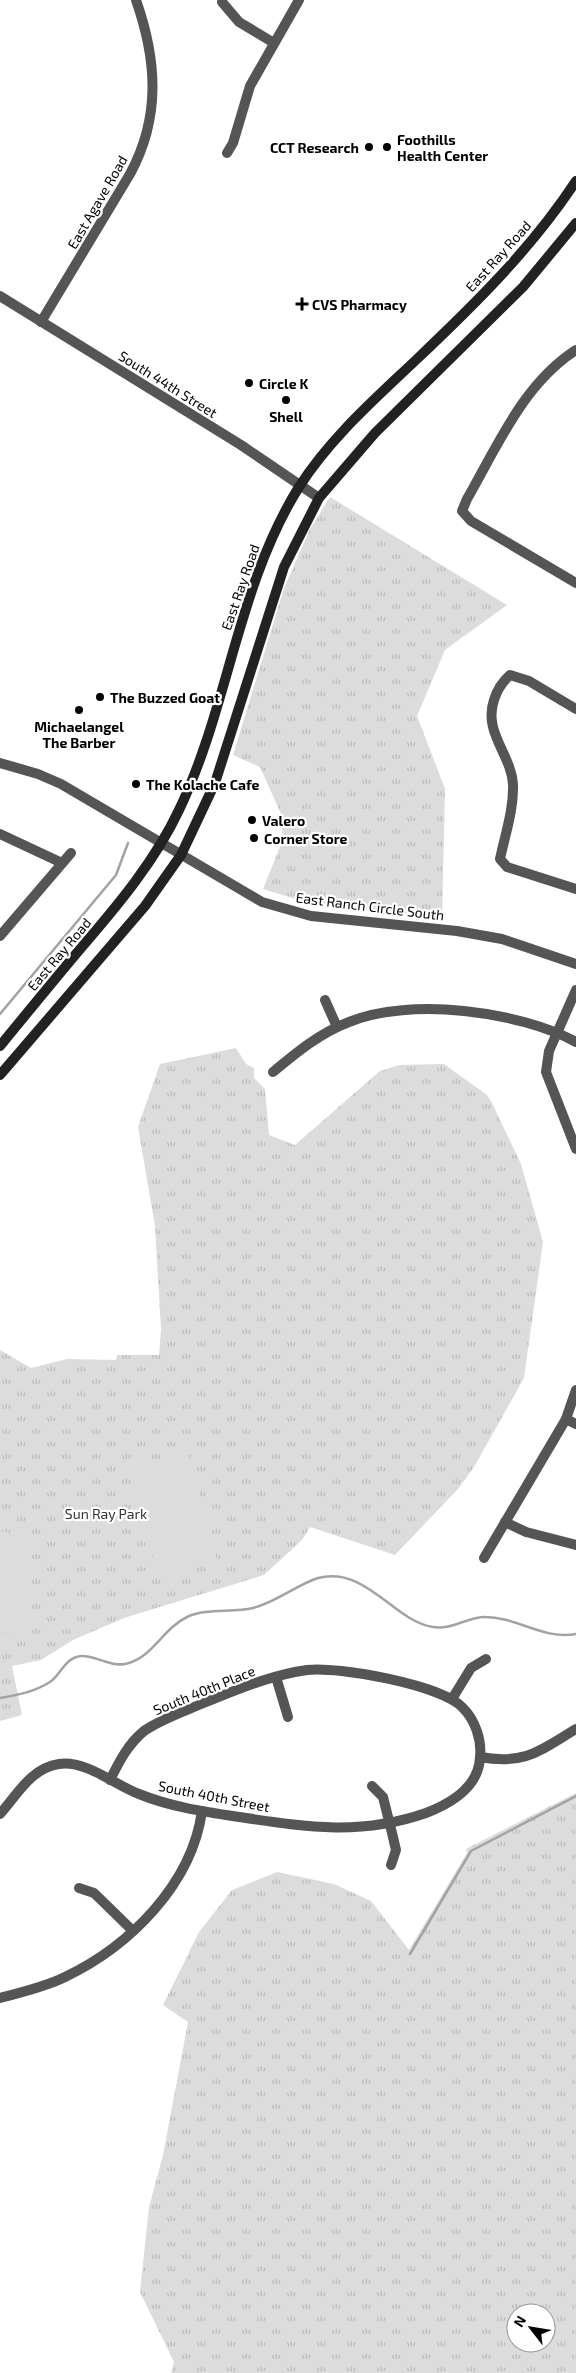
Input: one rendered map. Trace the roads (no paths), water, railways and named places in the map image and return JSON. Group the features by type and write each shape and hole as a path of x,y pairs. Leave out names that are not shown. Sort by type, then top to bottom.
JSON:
{"main road":[{"name":"East Ray Road","path":"0,1046 126,895 161,843 179,811 193,777 263,557 300,485 328,448 354,420 508,270 576,181"},
{"path":"0,1074 145,906 181,855 215,783 284,567 319,498 375,433 523,287 576,223"},
{"path":"22,1019 37,1031"}],"street":[{"name":"East Agave Road","path":"41,322 130,174 146,135 153,92 153,72 146,32 136,0"},
{"path":"227,153 233,143 250,86 300,0"},
{"path":"222,2 239,22 274,43"},
{"name":"South 44th Street","path":"0,296 241,445 319,498"},
{"path":"576,350 544,375 530,393 466,499 462,511 470,520 576,583"},
{"path":"576,709 529,681 510,675 500,686 490,710 492,729 512,781 512,805 500,860 507,868 576,889"},
{"name":"East Ranch Circle South","path":"0,763 38,774 61,784 262,902 311,916 475,934 528,947 576,964"},
{"path":"0,834 62,863"},
{"path":"0,936 71,853"},
{"path":"576,990 549,1051 546,1072 576,1149"},
{"path":"324,1000 337,1027"},
{"path":"272,1072 304,1046 337,1027 383,1012 447,1011 505,1016 557,1033 576,1042"},
{"path":"484,1558 566,1419 576,1390"},
{"path":"566,1419 576,1424"},
{"path":"505,1522 526,1532 576,1545"},
{"path":"452,1699 471,1668 486,1659"},
{"name":"South 40th Place","path":"110,1780 126,1751 146,1730 167,1718 276,1676 309,1670 351,1671 436,1692 452,1699 463,1708 472,1722 479,1737 480,1756"},
{"name":"South 40th Place","path":"276,1676 288,1717"},
{"path":"480,1756 501,1760 519,1759 534,1754 576,1729"},
{"name":"South 40th Street","path":"0,1814 33,1775 49,1766 71,1763 140,1794 202,1810 312,1828 345,1829 390,1824 440,1808 458,1798 472,1782 480,1766 480,1756"},
{"path":"372,1786 383,1797 390,1824 396,1850 391,1865"},
{"path":"1,1996 32,1990 70,1975 101,1957 132,1931 174,1884 186,1865 196,1839 202,1810"},
{"path":"79,1888 94,1893 132,1931"}],"waterway":[{"path":"0,1014 116,875 128,843"},
{"path":"0,1698 26,1693 50,1682 75,1657 86,1656 108,1663 119,1664 135,1661 150,1650 178,1622 194,1614 253,1608 270,1602 318,1578 335,1576 351,1580 365,1587 405,1615 419,1623 433,1627 447,1627 485,1617 508,1620 552,1634 576,1634"},
{"path":"410,1954 471,1851 576,1796"}],"place":[{"name":"CCT Research","path":"369,147"},
{"name":"Foothills Health Center","path":"387,147"},
{"name":"CVS Pharmacy","path":"302,304"},
{"name":"Circle K","path":"249,383"},
{"name":"Shell","path":"286,400"},
{"name":"The Buzzed Goat","path":"100,697"},
{"name":"Michaelangel The Barber","path":"79,710"},
{"name":"The Kolache Cafe","path":"136,784"},
{"name":"Valero","path":"252,820"},
{"name":"Corner Store","path":"254,838"}],"park label":[{"name":"Sun Ray Park","path":"106,1513"}]}
